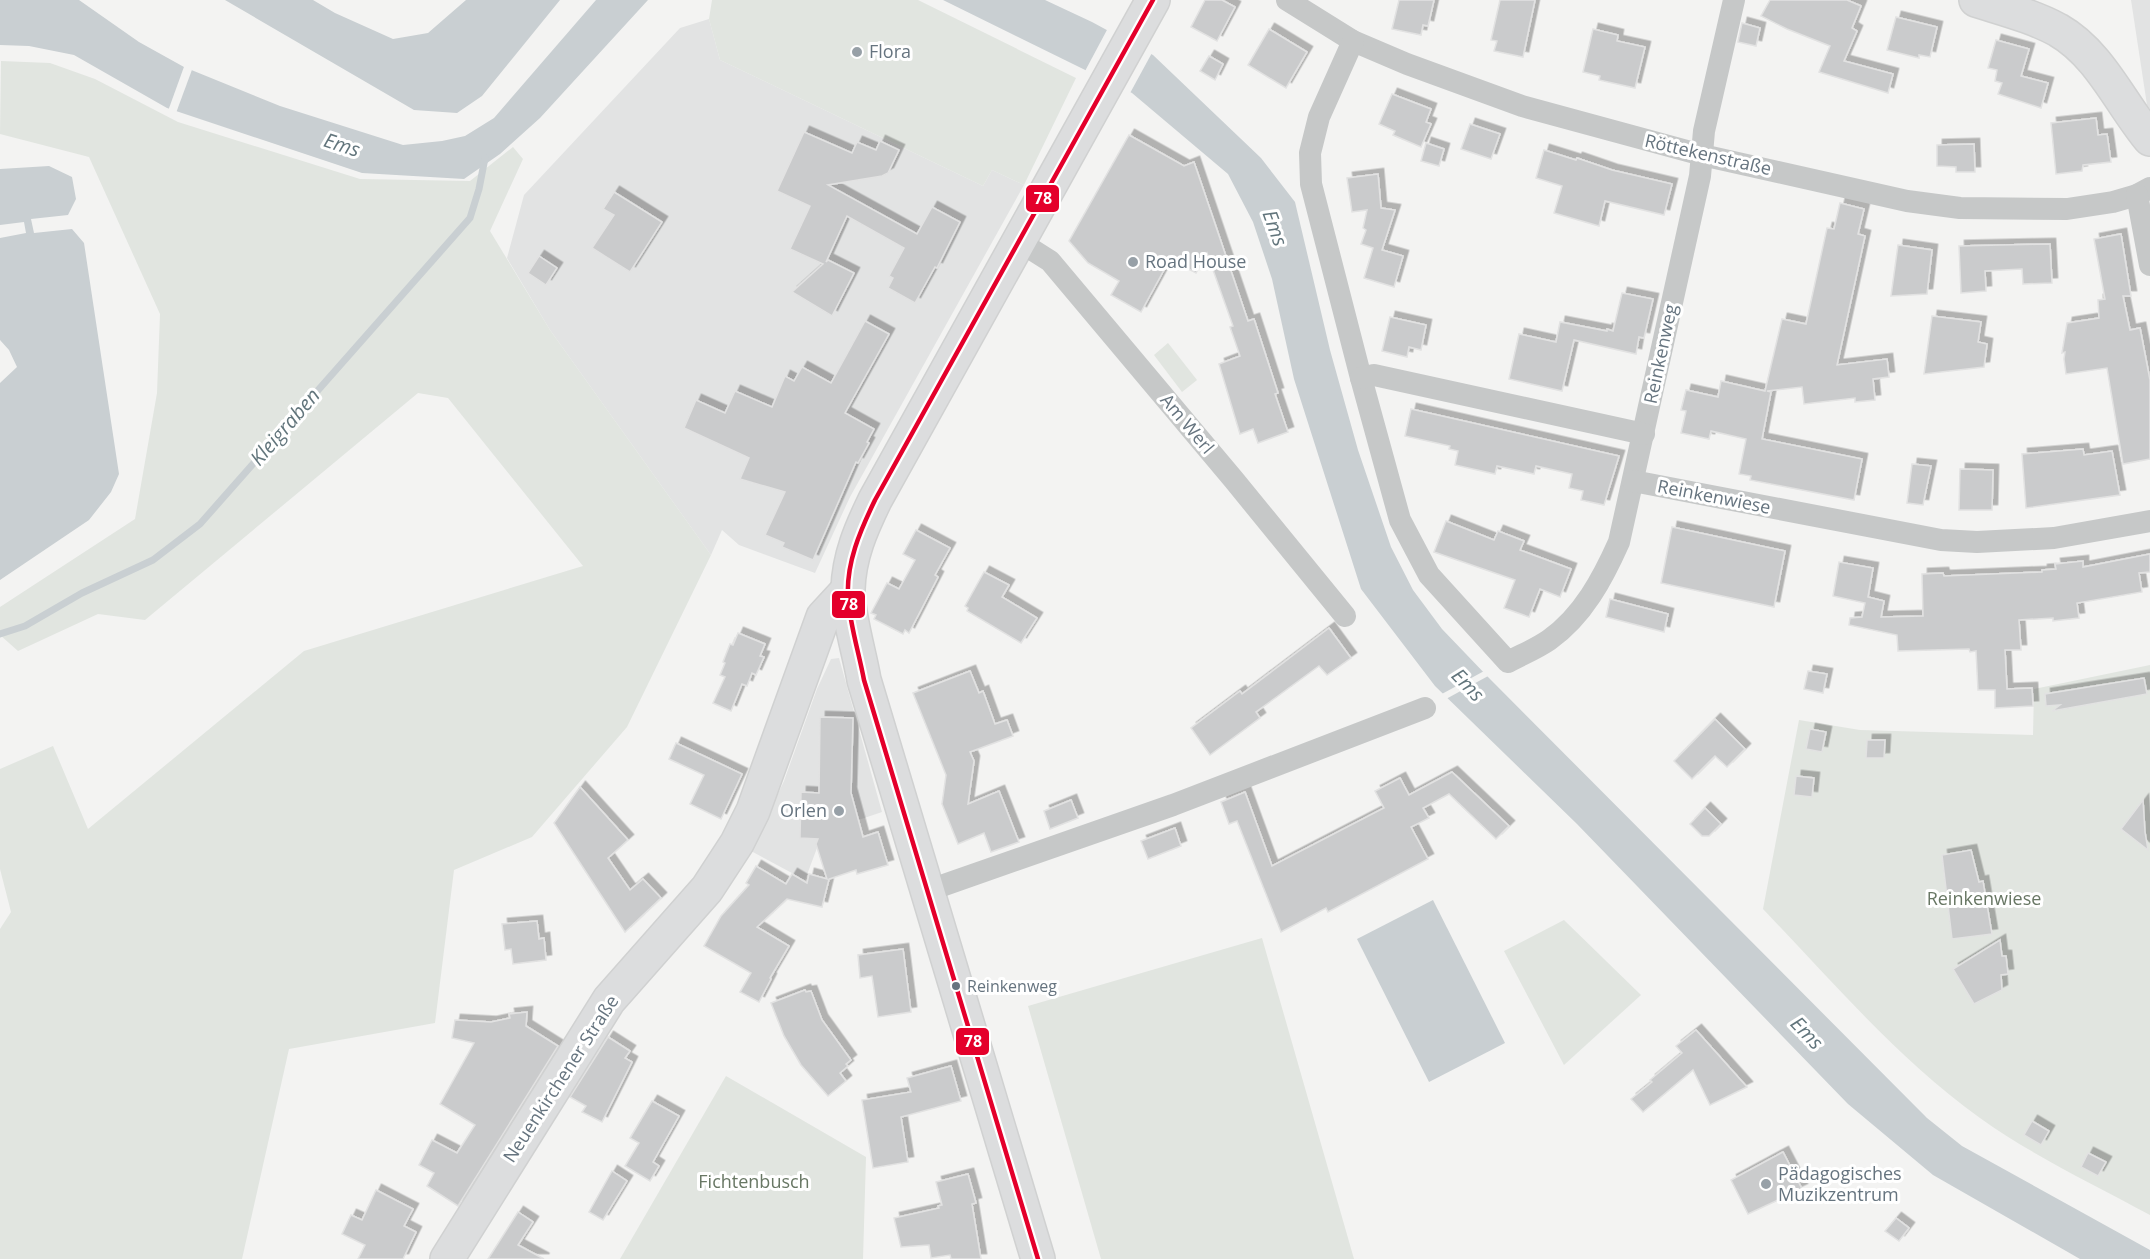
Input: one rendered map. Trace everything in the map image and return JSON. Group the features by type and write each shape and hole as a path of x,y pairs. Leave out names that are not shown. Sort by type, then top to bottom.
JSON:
{"main road":[{"path":"1976,0 2030,17 2059,31 2077,44 2116,90 2150,139"},
{"path":"1038,1259 864,680 847,591 856,540 874,500 1020,242 1146,12"},
{"name":"Neuenkirchener Straße","path":"447,1259 609,1000 707,888 737,843 762,789 823,617 847,591"}],"street":[{"name":"Röttekenstraße","path":"1287,0 1353,41 1407,64 1522,106 1702,155 1907,201 1960,208 2067,209 2113,202 2144,192"},
{"name":"Reinkenweg","path":"1360,378 1400,520 1429,575 1508,662 1550,640 1580,611 1603,578 1619,542 1700,176 1704,131 1734,0"},
{"path":"1353,41 1319,117 1310,153 1311,184 1360,378 1374,375 1644,434"},
{"path":"2144,192 2150,265"},
{"name":"Am Werl","path":"1020,242 1050,261 1346,616"},
{"name":"Reinkenwiese","path":"1633,481 1941,540 1987,542 2054,538 2150,521"},
{"path":"927,891 1163,808 1425,708"}],"shaded area":[{"path":"2131,0 2150,0 2150,109 2147,105"},
{"path":"709,19 720,60 983,186 992,170 1024,185 850,497 815,573 739,545 722,530 711,555 550,330 507,258 524,195 680,28"},
{"path":"839,658 882,812 823,832 805,880 751,851 784,781 817,689 831,659"}],"green space":[{"path":"712,0 918,0 1076,78 1024,185 992,170 983,186 720,60 709,19"},
{"path":"1,61 50,63 95,79 178,122 360,179 470,181 513,147 523,159 490,231 550,330 711,555 627,727 532,837 454,870 435,1023 289,1049 242,1259 0,1259 0,929 11,912 0,869 0,769 53,746 88,829 304,651 583,566 448,398 418,393 145,620 98,614 18,651 0,635 0,607 135,519 157,393 160,314 89,157 0,134"},
{"path":"1168,343 1197,380 1182,392 1154,355"},
{"name":"Reinkenwiese","path":"2150,665 2150,1215 2021,1145 1950,1095 1893,1045 1763,909 1799,720 1860,730 2033,735 2034,689"},
{"path":"1564,920 1641,995 1564,1065 1504,951"},
{"path":"1262,938 1354,1259 1101,1259 1028,1006"},
{"name":"Fichtenbusch","path":"726,1076 866,1157 863,1259 620,1259"}],"water":[{"name":"Ems","path":"0,0 79,0 139,42 184,67 280,106 403,145 465,136 494,118 596,0 648,0 540,118 500,154 464,179 362,173 167,108 74,55 29,46 0,45"},
{"path":"225,0 313,0 335,13 393,39 428,33 466,0 560,0 482,96 457,113 414,110"},
{"name":"Ems","path":"943,0 1045,0 1092,22 1153,55 1261,158 1295,202 1330,350 1358,450 1391,547 1413,590 1442,629 1927,1118 1962,1146 2150,1250 2150,1259 2080,1259 1933,1175 1848,1104 1577,824 1435,686 1361,589 1294,379 1272,279 1253,222 1228,174 1132,93"},
{"path":"49,166 72,177 76,199 68,215 31,219 34,233 72,229 84,243 119,474 111,492 89,520 0,580 0,383 17,367 9,350 0,340 0,238 26,233 24,222 0,225 0,169"},
{"path":"1433,900 1505,1043 1429,1082 1357,939"}],"pier":[{"path":"1108,28 1153,51 1129,95 1084,73"},
{"path":"185,64 193,67 176,113 168,111"},
{"path":"1486,670 1490,675 1446,699 1440,695"}],"building":[{"path":"1205,0 1222,0 1235,7 1217,41 1191,27"},
{"path":"1399,0 1434,0 1428,26 1423,25 1421,35 1392,29"},
{"path":"1500,0 1535,0 1523,57 1494,51 1497,41 1491,40"},
{"path":"1770,0 1847,0 1861,6 1852,28 1857,31 1844,61 1893,74 1888,93 1819,72 1830,46 1761,16"},
{"path":"1896,17 1937,27 1930,57 1919,55 1919,58 1887,50"},
{"path":"1742,23 1760,28 1756,46 1738,42"},
{"path":"1269,29 1307,52 1286,88 1248,65"},
{"path":"1593,29 1618,35 1617,41 1645,47 1635,88 1599,80 1600,76 1583,72"},
{"path":"1996,40 2029,49 2021,76 2048,83 2041,108 1998,94 2002,83 1995,81 1997,70 1988,68"},
{"path":"1209,56 1223,64 1215,80 1200,71"},
{"path":"1392,94 1431,109 1426,122 1431,124 1421,147 1393,135 1395,131 1379,124"},
{"path":"2096,118 2098,135 2107,134 2111,162 2083,165 2082,171 2056,174 2051,123"},
{"path":"1470,124 1500,134 1491,159 1461,149"},
{"path":"804,132 852,153 857,142 876,150 880,141 899,150 888,173 882,176 828,185 917,234 932,207 960,222 937,268 935,267 915,303 888,288 893,278 889,276 904,248 847,216 826,262 828,260 854,273 832,316 792,292 823,264 790,249 810,206 777,191"},
{"path":"1129,135 1184,166 1194,162 1248,321 1254,319 1288,432 1258,443 1253,429 1240,434 1219,364 1240,356 1230,327 1233,326 1207,253 1196,273 1170,259 1141,312 1111,295 1119,281 1088,263 1069,241"},
{"path":"1426,143 1444,149 1439,166 1421,161"},
{"path":"1974,144 1975,172 1956,172 1956,167 1937,166 1937,145"},
{"path":"1544,150 1612,170 1672,184 1664,215 1605,201 1599,226 1554,213 1562,186 1536,178"},
{"path":"1378,174 1381,208 1395,210 1382,250 1403,256 1394,287 1364,278 1373,248 1361,244 1366,230 1363,228 1367,210 1352,212 1347,178"},
{"path":"614,192 662,222 630,272 592,248 614,215 603,209"},
{"path":"1840,203 1864,209 1858,234 1865,236 1837,365 1887,359 1889,377 1873,379 1875,400 1855,402 1855,398 1804,404 1802,387 1767,391 1771,392 1762,439 1862,459 1854,500 1750,480 1751,476 1739,474 1746,439 1711,431 1709,439 1681,433 1686,411 1681,410 1686,390 1718,397 1721,381 1765,391 1782,319 1806,324 1827,228 1834,229"},
{"path":"2121,234 2131,296 2123,296 2130,330 2140,328 2150,380 2150,459 2123,464 2107,368 2066,374 2065,352 2062,353 2067,323 2099,318 2098,300 2105,299 2094,239"},
{"path":"2050,244 2052,283 2023,284 2022,269 1985,271 1986,291 1961,293 1959,246"},
{"path":"1898,245 1932,250 1927,294 1891,296"},
{"path":"539,256 557,268 546,285 528,273"},
{"path":"1622,293 1653,299 1644,338 1639,337 1636,354 1574,340 1562,391 1509,379 1519,334 1556,342 1560,322 1613,331"},
{"path":"1932,316 1981,322 1978,342 1987,344 1984,367 1924,374"},
{"path":"1390,317 1426,325 1421,350 1409,347 1407,357 1382,351"},
{"path":"865,321 889,334 845,413 874,429 867,442 869,443 858,463 856,462 813,560 782,547 784,543 765,535 785,492 740,479 749,458 684,428 696,400 725,413 735,391 772,407 785,376 794,381 802,367 831,383"},
{"path":"1411,409 1619,456 1604,505 1581,500 1583,491 1569,488 1572,474 1536,466 1534,474 1497,466 1495,474 1455,465 1458,451 1449,449 1450,446 1405,436"},
{"path":"2083,449 2084,455 2112,451 2120,495 2026,508 2022,454"},
{"path":"1912,464 1931,466 1923,505 1907,503"},
{"path":"1960,469 1993,470 1992,510 1959,510"},
{"path":"1446,521 1494,540 1498,531 1524,541 1520,550 1571,569 1560,597 1540,589 1529,617 1504,608 1515,580 1434,552"},
{"path":"1672,527 1785,551 1774,607 1661,583"},
{"path":"916,530 950,548 909,633 905,630 903,634 874,619 876,615 871,613 887,583 899,589 915,560 903,554"},
{"path":"2150,554 2150,572 2139,573 2142,592 2077,603 2079,618 2053,621 2053,618 2019,620 2021,650 2005,650 2007,689 2032,688 2033,706 1995,708 1995,690 1978,690 1976,651 1970,652 1969,649 1898,651 1897,635 1849,625 1850,618 1862,617 1865,603 1833,596 1839,562 1873,568 1868,597 1884,601 1881,617 1923,616 1922,574 1943,573 1944,576 2042,572 2042,570 2056,569 2055,564 2083,561 2083,567"},
{"path":"984,572 1009,585 1002,597 1037,618 1021,643 967,611 968,608 965,606"},
{"path":"1610,599 1668,614 1664,632 1606,617"},
{"path":"1329,628 1351,658 1327,675 1319,666 1256,712 1260,718 1210,755 1191,728 1240,691 1242,694"},
{"path":"738,633 765,644 760,656 764,657 756,675 752,673 747,686 742,684 731,711 713,703 725,677 720,675 725,663 723,662 730,644 733,645"},
{"path":"970,671 979,693 983,691 995,724 1007,720 1013,736 970,752 974,761 968,804 999,791 1019,842 991,852 984,833 958,844 942,804 946,775 913,693"},
{"path":"1808,671 1827,674 1823,693 1804,689"},
{"path":"2144,678 2147,694 2052,711 2060,705 2046,706 2045,694"},
{"path":"820,717 853,718 851,793 863,837 878,832 888,865 857,874 856,870 829,879 822,907 787,899 757,927 789,946 759,1002 740,992 751,973 704,946 721,916 749,885 746,883 756,866 786,884 792,874 807,883 809,874 827,879 816,844 818,839 800,838 801,792 819,793"},
{"path":"1715,719 1745,749 1727,767 1715,756 1692,779 1674,761"},
{"path":"1810,729 1826,732 1822,752 1806,749"},
{"path":"1867,740 1885,740 1884,758 1866,758"},
{"path":"676,743 742,774 721,819 690,804 704,775 669,759"},
{"path":"1452,772 1509,826 1496,839 1449,794 1423,808 1429,818 1411,827 1428,859 1328,912 1326,908 1281,932 1237,821 1229,824 1221,802 1245,792 1272,866 1384,808 1375,791 1400,778 1409,795"},
{"path":"1796,776 1814,778 1812,797 1794,795"},
{"path":"580,787 628,840 608,858 630,890 643,879 661,898 625,932 554,823"},
{"path":"1071,800 1078,818 1050,829 1044,811"},
{"path":"2143,800 2145,832 2148,850 2121,829"},
{"path":"1705,808 1721,824 1709,836 1702,836 1690,824"},
{"path":"1175,828 1181,846 1148,859 1141,841"},
{"path":"1971,850 1979,882 1983,881 1992,934 1952,939 1942,855"},
{"path":"537,921 539,939 544,938 546,960 513,964 511,949 505,950 502,924"},
{"path":"2000,940 2002,956 2006,956 2008,974 2001,975 2002,990 1974,1004 1953,969"},
{"path":"903,949 911,1012 878,1017 872,976 860,978 858,955"},
{"path":"805,990 806,992 811,991 822,1020 851,1060 840,1073 846,1081 828,1096 801,1065 784,1036 771,1003"},
{"path":"527,1012 526,1026 558,1046 458,1206 427,1186 434,1173 419,1165 432,1140 457,1153 475,1125 440,1104 474,1043 452,1038 455,1020 491,1022 510,1018 509,1014"},
{"path":"1696,1030 1747,1087 1710,1105 1693,1070 1643,1112 1631,1099 1682,1053 1676,1046"},
{"path":"608,1037 630,1051 625,1058 632,1062 602,1122 582,1112 586,1106 570,1097"},
{"path":"951,1066 961,1101 901,1117 908,1162 873,1168 862,1100 911,1092 907,1078"},
{"path":"652,1101 679,1116 653,1162 659,1166 650,1181 625,1166 639,1143 630,1138"},
{"path":"2032,1121 2049,1131 2041,1145 2024,1135"},
{"name":"Pädagogisches Muzikzentrum","path":"1783,1152 1802,1189 1748,1214 1731,1180"},
{"path":"2088,1153 2106,1162 2098,1176 2081,1167"},
{"path":"612,1171 627,1181 603,1220 589,1212"},
{"path":"968,1174 976,1203 972,1204 981,1259 951,1259 950,1255 931,1258 929,1245 901,1247 894,1218 939,1208 938,1206 942,1205 936,1182"},
{"path":"376,1190 413,1209 404,1226 416,1232 403,1259 358,1259 365,1245 342,1234 351,1215 362,1220"},
{"path":"518,1212 533,1222 518,1245 544,1259 488,1259"},
{"path":"1896,1218 1909,1228 1899,1241 1885,1231"}],"waterway":[{"name":"Kleigraben","path":"0,634 25,626 82,593 153,560 200,524 470,218 485,158"}],"transit line":[{"name":"78","path":"1038,1259 864,680 848,598 849,572 864,523 875,500 1153,0"}],"place":[{"name":"Flora","path":"857,52"},
{"name":"Road House","path":"1133,262"},
{"name":"Orlen","path":"839,811"},
{"name":"Reinkenweg","path":"956,986"},
{"name":"Pädagogisches Muzikzentrum","path":"1766,1184"}]}
